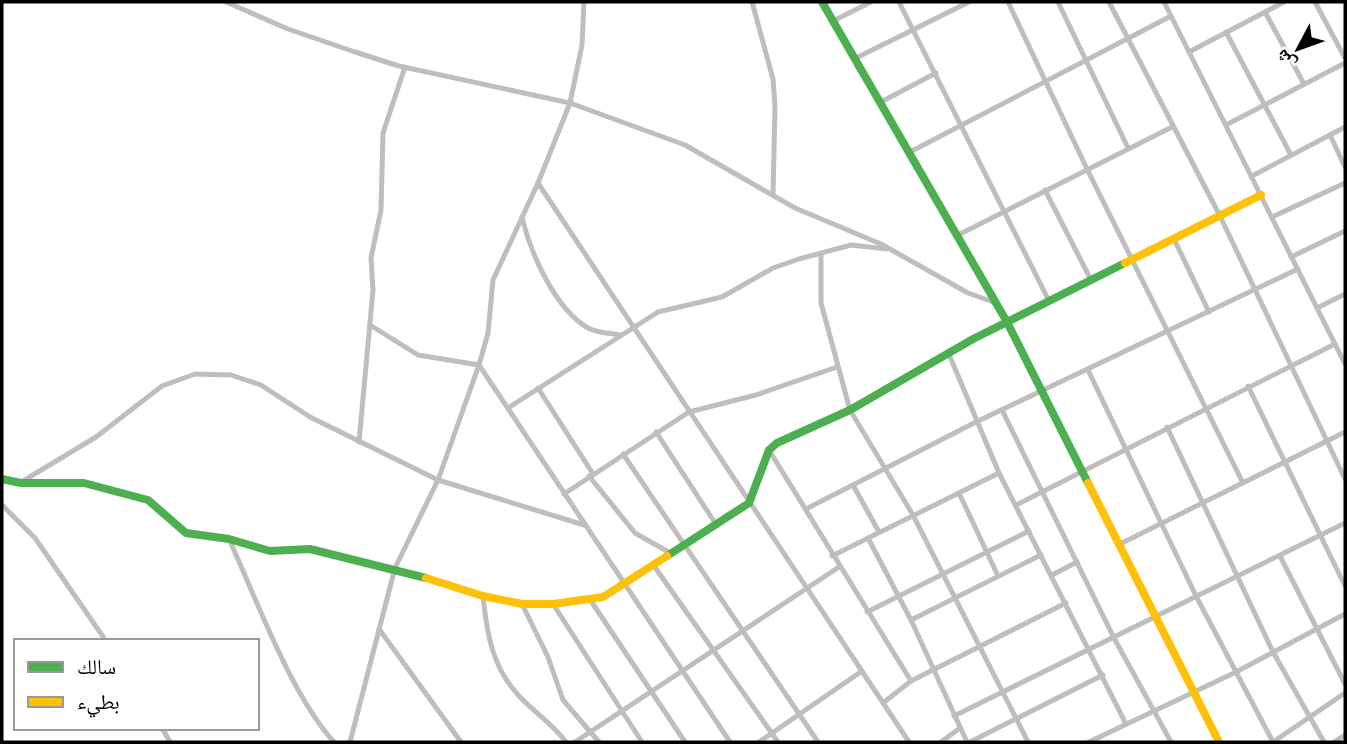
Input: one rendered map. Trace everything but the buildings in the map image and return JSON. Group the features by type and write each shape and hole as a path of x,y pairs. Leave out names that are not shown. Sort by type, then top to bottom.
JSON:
{"street":[{"path":"226,2 288,29 405,67 570,103 685,145 805,213 890,249 968,293 996,303"},
{"path":"350,742 395,568 438,480 479,365 488,333 493,280 538,183 570,103 582,45 584,2"},
{"path":"752,2 774,93 773,195"},
{"path":"822,2 1007,322 1219,742"},
{"path":"833,21 871,2"},
{"path":"899,2 1049,301"},
{"path":"854,59 969,2"},
{"path":"1008,2 1087,169 1134,259 1167,333 1242,481"},
{"path":"1058,2 1088,59 1128,148"},
{"path":"1109,2 1171,127 1220,216 1345,479"},
{"path":"1164,2 1345,364"},
{"path":"1189,52 1284,2"},
{"path":"1315,2 1345,58"},
{"path":"1265,12 1304,84"},
{"path":"908,153 1171,16"},
{"path":"1226,32 1291,155"},
{"path":"1226,125 1345,63"},
{"path":"359,442 370,326 372,258 381,211 383,133 405,67"},
{"path":"879,103 936,73"},
{"path":"958,235 1171,127"},
{"path":"1252,176 1345,127"},
{"path":"1330,135 1345,167"},
{"path":"538,183 909,742"},
{"path":"1272,217 1345,183"},
{"path":"1045,190 1091,280"},
{"path":"2,479 21,483 71,481 136,496 148,500 181,531 229,539 270,551 310,549 395,568 483,596 522,604 591,601 624,586 750,503 769,450 783,440 850,410 948,352 1261,195"},
{"path":"522,217 531,248 556,295 589,329 620,334"},
{"path":"1292,257 1345,231"},
{"path":"1174,239 1209,312"},
{"path":"508,408 658,312 722,297 773,268 821,253 851,246 890,249"},
{"path":"821,253 819,289 850,410 913,516 1028,742"},
{"path":"806,509 976,422 1298,269"},
{"path":"1317,308 1345,294"},
{"path":"370,326 418,355 479,365 730,742"},
{"path":"1016,505 1335,344"},
{"path":"948,352 999,473 1126,724"},
{"path":"564,494 689,412 756,395 837,367"},
{"path":"1088,370 1128,448 1160,523 1197,598 1273,742 1345,693"},
{"path":"21,483 96,437 151,393 177,378 195,374 245,378 310,417 438,480 584,525"},
{"path":"1248,386 1345,586"},
{"path":"537,388 591,475 635,533 672,554"},
{"path":"1002,410 1114,638 1171,742"},
{"path":"1167,427 1273,652 1324,742"},
{"path":"656,432 717,526"},
{"path":"1120,544 1284,460 1345,432"},
{"path":"769,450 911,681"},
{"path":"623,454 818,742"},
{"path":"832,555 999,473"},
{"path":"853,485 879,532"},
{"path":"959,493 998,576"},
{"path":"2,505 35,538 105,639"},
{"path":"954,716 1156,619 1345,523"},
{"path":"867,612 1029,531"},
{"path":"868,538 899,595 968,742 1102,675"},
{"path":"229,539 286,664 325,732 334,742"},
{"path":"911,620 1041,555"},
{"path":"1280,556 1315,631 1345,684"},
{"path":"1052,575 1077,562"},
{"path":"654,566 778,742"},
{"path":"575,742 683,673 839,567"},
{"path":"483,596 486,632 494,659 519,696 556,728 566,742"},
{"path":"591,601 685,742"},
{"path":"883,703 911,681 1066,603"},
{"path":"522,604 548,657 564,700 598,742"},
{"path":"553,604 642,742"},
{"path":"1089,742 1236,672 1345,614"},
{"path":"379,629 461,742"},
{"path":"759,742 862,671"},
{"path":"941,742 960,728"},
{"path":"1105,735 1110,742"},
{"path":"1334,742 1345,735"}],"traffic: fast":[{"path":"822,2 1007,322 1088,483"},
{"path":"667,556 749,503 769,450 777,443 850,410 973,339 1125,263"},
{"path":"2,479 21,483 84,483 148,500 186,533 229,539 270,551 310,549 426,578"}],"traffic: slow":[{"path":"1125,263 1261,195"},
{"path":"1088,483 1219,742"},
{"path":"426,578 483,596 522,604 553,604 603,597 667,556"}]}
